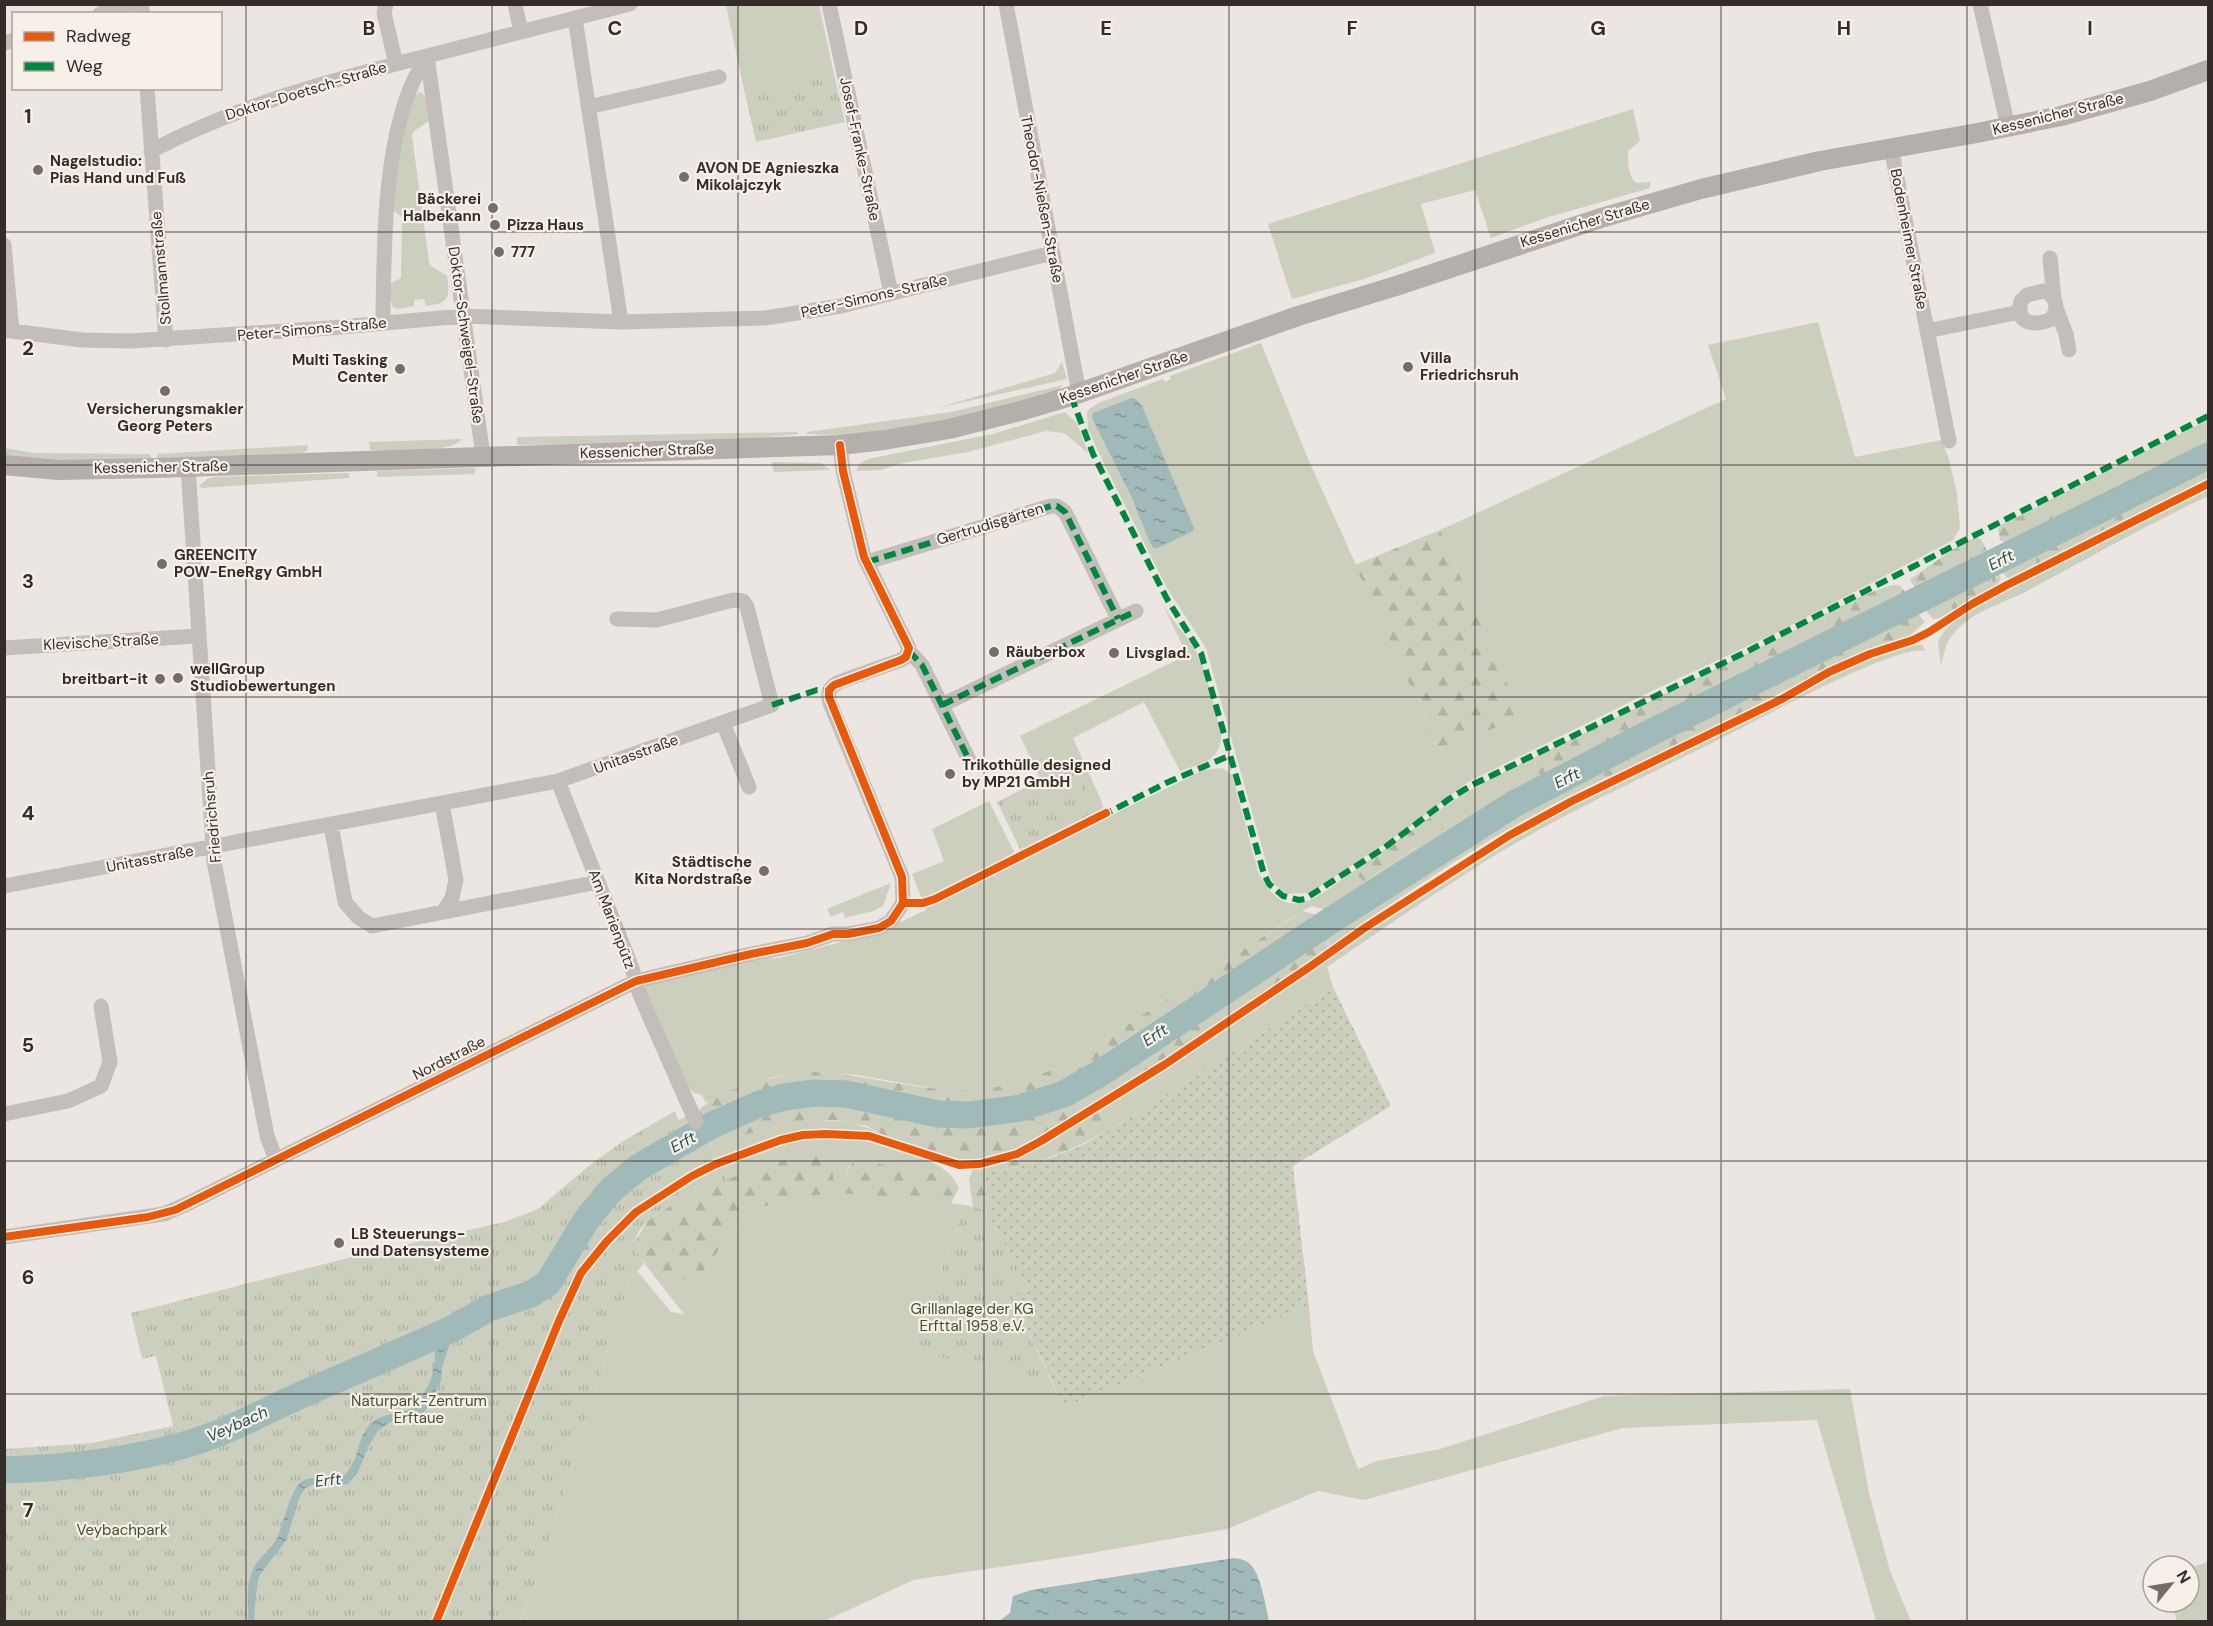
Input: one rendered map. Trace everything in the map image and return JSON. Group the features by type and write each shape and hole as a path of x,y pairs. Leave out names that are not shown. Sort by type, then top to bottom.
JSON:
{"main road":[{"name":"Kessenicher Straße","path":"4,465 57,470 188,467 840,445 884,440 973,423 1079,393 1264,327 1640,206 1763,173 2008,127 2097,107 2208,70"}],"street":[{"path":"106,12 130,4"},
{"name":"Doktor-Doetsch-Straße","path":"386,4 384,14 396,64"},
{"path":"515,4 520,32"},
{"name":"Doktor-Doetsch-Straße","path":"151,151 236,111 396,64 575,18 605,8 630,4"},
{"name":"Josef-Franke-Straße","path":"829,4 891,293"},
{"name":"Theodor-Nießen-Straße","path":"1006,4 1079,393"},
{"path":"1980,4 2008,127"},
{"path":"575,18 621,322"},
{"path":"383,323 386,228 391,169 406,100 427,56"},
{"name":"Doktor-Schweigel-Straße","path":"427,56 483,456"},
{"path":"588,107 719,77"},
{"name":"Stollmannstraße","path":"147,90 166,340"},
{"name":"Bodenheimer Straße","path":"1891,148 1949,441"},
{"path":"4,245 8,331"},
{"name":"Peter-Simons-Straße","path":"8,331 109,341 166,340 463,316 621,322 724,321 765,318 817,311 1052,253"},
{"path":"2050,258 2055,304 2050,320 2036,324 2027,322 2020,312 2021,302 2027,296 2043,291 2049,293 2055,304 2066,334 2069,350"},
{"name":"Bodenheimer Straße","path":"1928,331 2020,312"},
{"path":"840,445 843,471 862,550 909,651 922,665 969,760"},
{"name":"Friedrichsruh","path":"188,467 213,847 263,1119 276,1160"},
{"name":"Gertrudisgärten","path":"867,562 1050,506 1057,506 1065,512 1118,620"},
{"name":"Unitasstraße","path":"4,886 558,781 772,705 747,607 743,601 734,600 657,620 617,619"},
{"path":"942,705 1136,611"},
{"name":"Klevische Straße","path":"4,648 198,636"},
{"name":"Nordstraße","path":"4,1237 164,1214 636,981 740,956 807,943 833,934 848,934 879,928 891,921 903,903 902,877 830,703 828,693 834,685 901,660 909,651"},
{"path":"723,723 749,787"},
{"name":"Am Marienpütz","path":"558,781 636,981 696,1122"},
{"path":"442,803 456,880 452,898 443,912"},
{"path":"331,825 345,902 358,917 372,926 598,882"},
{"path":"4,1114 68,1101 101,1086 110,1062 101,1006"}],"green space":[{"path":"726,5 819,5 834,74 745,94"},
{"path":"834,74 845,122 756,142 745,94"},
{"path":"420,92 426,97 429,121 414,131 412,136 429,262 431,266 447,276 448,294 447,298 440,303 426,306 424,299 414,300 414,306 397,309 393,307 391,301 391,283 401,278 402,217 391,209 403,134 415,96"},
{"path":"1633,109 1640,141 1628,151 1629,168 1631,177 1636,183 1650,182 1650,188 1545,218 1491,238 1475,190 1421,204 1435,253 1367,278 1292,299 1268,224"},
{"path":"1818,322 1855,457 1941,440 1948,456 1957,493 1960,528 1953,540 1778,632 1654,690 1468,782 1408,828 1310,893 1287,894 1275,885 1270,876 1206,648 1167,588 1106,468 1088,429 1087,411 1098,403 1163,379 1165,382 1171,379 1170,376 1261,343 1309,461 1439,748 1521,718 1440,530 1726,399 1708,345"},
{"path":"1062,362 1067,379 937,408 1055,373"},
{"path":"1063,385 1057,392 940,423 846,435 807,434 807,432 951,412"},
{"path":"1065,412 1077,423 1088,453 1064,433 1046,431 968,452 903,463 880,470 856,471 859,464 868,459 993,434"},
{"path":"2208,420 2208,450 2047,530 2051,520 2050,513 2042,505 2036,507"},
{"path":"798,432 798,434 693,442 517,445 517,437"},
{"path":"462,439 446,447 419,450 370,450 369,442"},
{"path":"308,445 307,451 303,453 157,458 157,454"},
{"path":"5,448 35,453 150,454 151,458 58,462 5,458"},
{"path":"771,462 821,463 830,470 774,472"},
{"path":"2208,462 2208,481 2075,546 2087,537 2126,518 2129,513 2078,533 2062,535"},
{"path":"475,468 475,474 377,477 377,471"},
{"path":"349,473 349,478 202,488 199,486 207,479 214,477"},
{"path":"2208,487 2208,496 2029,590 1974,616 1951,636 1941,667 1938,641 1950,625 1966,612 2002,591"},
{"path":"2042,505 2050,512 2053,519 2044,531 2011,546 2000,540 1998,529 2001,525"},
{"path":"2127,511 2130,514 2126,518 2037,565 2034,550 2062,535 2078,533"},
{"path":"1440,530 1522,718 1439,748 1355,565"},
{"path":"1975,537 1981,539 1990,557 1919,594 1910,580 1949,552"},
{"path":"2034,550 2037,565 2011,579 2006,577 2000,567"},
{"path":"1996,569 2001,578 1998,585 1954,610 1949,605 1944,595 1989,572 1991,581 1997,579"},
{"path":"1892,585 1899,585 1904,590 1905,600 1831,637 1827,633 1824,624 1825,614 1861,596"},
{"path":"1944,595 1954,610 1933,619 1925,606"},
{"path":"1163,605 1191,643 1202,664 1221,733 1218,750 1209,760 1180,771 1144,702 1073,738 1104,811 1092,802 1077,768 1041,780 1020,736 1187,655"},
{"path":"1916,611 1925,622 1906,639 1888,643 1848,659 1604,779 1597,766"},
{"path":"1825,614 1824,621 1828,635 1831,637 1774,663 1779,659 1778,643 1775,640"},
{"path":"1775,640 1780,652 1774,663 1610,746 1549,780 1538,771 1535,757"},
{"path":"1922,645 1925,651 1909,652 1852,673 1533,833 1459,878 1327,967 1333,987 1142,1111 1117,1125 1108,1114 1101,1111 1093,1114 1406,905 1512,838 1559,812 1674,757 1844,670 1867,660"},
{"path":"1535,757 1534,763 1549,780 1529,788 1476,818 1333,912 1312,906 1302,911 1324,917 1207,996 1224,978 1300,925 1298,914 1070,1063 1016,1083 988,1089 991,1100 998,1106 967,1108 969,1104 943,1090 857,1075 810,1072 774,1077 706,1103 702,1095 694,1093 687,1087 645,988 646,985 751,960 779,958 880,932 926,910 925,906 1204,770 1222,768 1232,775 1258,872 1269,890 1281,900 1292,903 1304,902 1329,889 1357,869 1357,874 1364,882 1415,848 1440,813 1432,816 1444,807 1482,784"},
{"path":"1597,766 1604,779 1497,836 1394,902 1328,948 1329,943 1324,937 1319,936 1488,826"},
{"path":"1077,768 1092,802 1104,811 1022,853 997,802 1041,780"},
{"path":"989,801 1016,856 1006,858 922,899 912,874 944,861 932,829"},
{"path":"1440,813 1448,819 1448,823 1441,830 1364,882 1357,874 1357,869 1432,816"},
{"path":"891,883 883,906 873,911 845,918 843,912 831,917 827,909"},
{"path":"1299,914 1302,917 1300,925 1224,978 1207,996 1098,1069 1060,1088 1029,1098 998,1106 991,1100 987,1089 1016,1083 1070,1063"},
{"path":"1319,936 1327,939 1328,948 1234,1014 1228,1008 1225,999"},
{"path":"1333,987 1391,1106 1293,1166 1309,1306 1064,1407 1012,1296 1028,1287 986,1210 989,1202 985,1173 1053,1157 1084,1144 1142,1111"},
{"path":"1225,999 1228,1008 1234,1014 1209,1031 1214,1026 1202,1015"},
{"path":"1206,1013 1214,1021 1214,1026 1208,1031 1125,1085 1119,1078 1117,1069"},
{"path":"1117,1069 1125,1085 1070,1119 1071,1117 1061,1103"},
{"path":"810,1072 963,1090 968,1095 969,1103 967,1108 939,1107 836,1086 818,1086 766,1096 732,1108 700,1124 696,1112 707,1103 734,1089 781,1076"},
{"path":"819,1099 919,1118 955,1121 991,1120 1027,1114 1061,1103 1071,1117 1014,1151 982,1159 959,1159 945,1156 887,1137 867,1126 835,1120 807,1120 727,1139 723,1137 719,1129 779,1105"},
{"name":"Naturpark-Zentrum Erftaue","path":"675,1111 678,1120 685,1117 698,1121 728,1180 662,1211 647,1222 638,1234 636,1248 644,1263 629,1282 534,1589 519,1621 5,1622 5,1449 92,1443 173,1426 156,1356 142,1359 131,1313 368,1253 504,1222 538,1209 591,1164 622,1142"},
{"path":"1101,1111 1108,1114 1117,1125 1054,1156 1021,1166 985,1173 989,1202 986,1210 973,1207 969,1179 976,1167 1000,1163 1032,1150"},
{"path":"807,1120 848,1122 887,1137 843,1130 799,1133 771,1140 718,1160 705,1135 719,1129 723,1137 727,1139"},
{"path":"823,1136 874,1141 908,1150 938,1165 952,1176 888,1166 855,1157 845,1174 841,1193 965,1205 912,1351 1052,1383 1064,1407 1309,1306 1313,1351 1358,1469 1377,1461 1440,1449 1604,1396 1850,1389 1869,1493 1890,1571 1911,1621 1876,1621 1817,1420 1623,1428 1364,1500 1318,1491 1227,1529 1080,1555 913,1580 825,1621 519,1622 534,1589 629,1282 637,1271 671,1312 684,1314 644,1263 695,1283 748,1210 833,1192 780,1162 728,1180 721,1166 742,1160 780,1143"},
{"path":"821,1153 828,1161 832,1171 833,1192 748,1210 695,1283 655,1268 641,1260 635,1253 635,1242 648,1221 684,1198 756,1169"},
{"path":"855,1157 888,1166 952,1176 959,1188 951,1204 841,1193 842,1181"},
{"name":"Grillanlage der KG Erfttal 1958 e.V.","path":"965,1205 986,1210 1028,1287 1012,1296 1052,1383 912,1351"},
{"path":"2208,1562 2208,1621 2177,1621 2175,1614 2201,1614 2201,1564"}],"water":[{"path":"1132,398 1142,406 1194,528 1193,531 1158,548 1154,548 1150,543 1132,498 1092,418 1093,413"},
{"path":"477,1306 489,1308 467,1332 450,1343 442,1368 441,1381 426,1410 415,1418 391,1422 378,1431 368,1447 358,1472 348,1484 327,1486 315,1484 305,1488 299,1498 287,1539 259,1576 254,1621 248,1621 250,1578 257,1562 278,1536 290,1499 297,1486 306,1479 335,1478 345,1474 353,1463 369,1425 380,1418 418,1404 431,1379 438,1333 446,1324 454,1322 468,1310"},
{"path":"1234,1558 1247,1562 1255,1570 1263,1592 1269,1621 999,1621 1010,1613 1013,1596 1031,1590"}],"waterway":[{"name":"Erft","path":"457,1326 489,1308 531,1294 548,1283 587,1219 611,1190 639,1167 710,1126 757,1105 784,1097 814,1093 846,1094 938,1114 969,1115 1020,1108 1064,1094 1104,1071 1330,921 1514,804 1648,734 2208,456"},
{"path":"1991,565 1994,580"},
{"path":"574,1241 587,1248"},
{"name":"Veybach","path":"4,1470 73,1466 118,1460 200,1440 456,1327"}],"marked path":[{"path":"1071,396 1093,454 1167,599 1201,653 1264,874 1269,884 1283,896 1299,900 1305,899 1384,848 1449,799 1472,785 1748,651 2208,416"},
{"path":"867,562 1057,506 1065,512 1118,619"},
{"path":"942,705 1136,611"},
{"path":"909,651 922,665 969,760"},
{"path":"772,705 817,690 829,690"},
{"path":"1101,816 1166,783 1231,755"}],"cycle path":[{"path":"840,445 843,471 864,557 909,648 906,657 901,660 834,685 829,690 829,697 902,877 903,903"},
{"path":"436,1622 559,1321 581,1273 607,1241 636,1212 692,1176 716,1164 781,1140 803,1135 869,1136 959,1165 980,1164 1017,1154 1164,1065 1366,927 1510,835 1572,801 1782,699 1829,672 1929,632 2007,585 2208,484"},
{"path":"903,903 923,903 935,899 1106,813"},
{"path":"4,1237 148,1217 175,1210 636,981 807,943 833,934 848,934 879,928 891,921 903,903"}],"place":[{"name":"Nagelstudio: Pias Hand und Fuß","path":"38,170"},
{"name":"AVON DE Agnieszka Mikolajczyk","path":"684,177"},
{"name":"Bäckerei Halbekann","path":"493,208"},
{"name":"Pizza Haus","path":"495,225"},
{"name":"777","path":"499,252"},
{"name":"Villa Friedrichsruh","path":"1408,367"},
{"name":"Multi Tasking Center","path":"400,369"},
{"name":"Versicherungsmakler Georg Peters","path":"165,391"},
{"name":"GREENCITY POW-EneRgy GmbH","path":"162,564"},
{"name":"Räuberbox","path":"994,652"},
{"name":"Livsglad.","path":"1114,653"},
{"name":"wellGroup Studiobewertungen","path":"178,678"},
{"name":"breitbart-it","path":"160,679"},
{"name":"Trikothülle designed by MP21 GmbH","path":"950,774"},
{"name":"Städtische Kita Nordstraße","path":"764,871"},
{"name":"LB Steuerungs- und Datensysteme","path":"339,1243"}],"park label":[{"name":"Veybachpark","path":"122,1530"}]}
